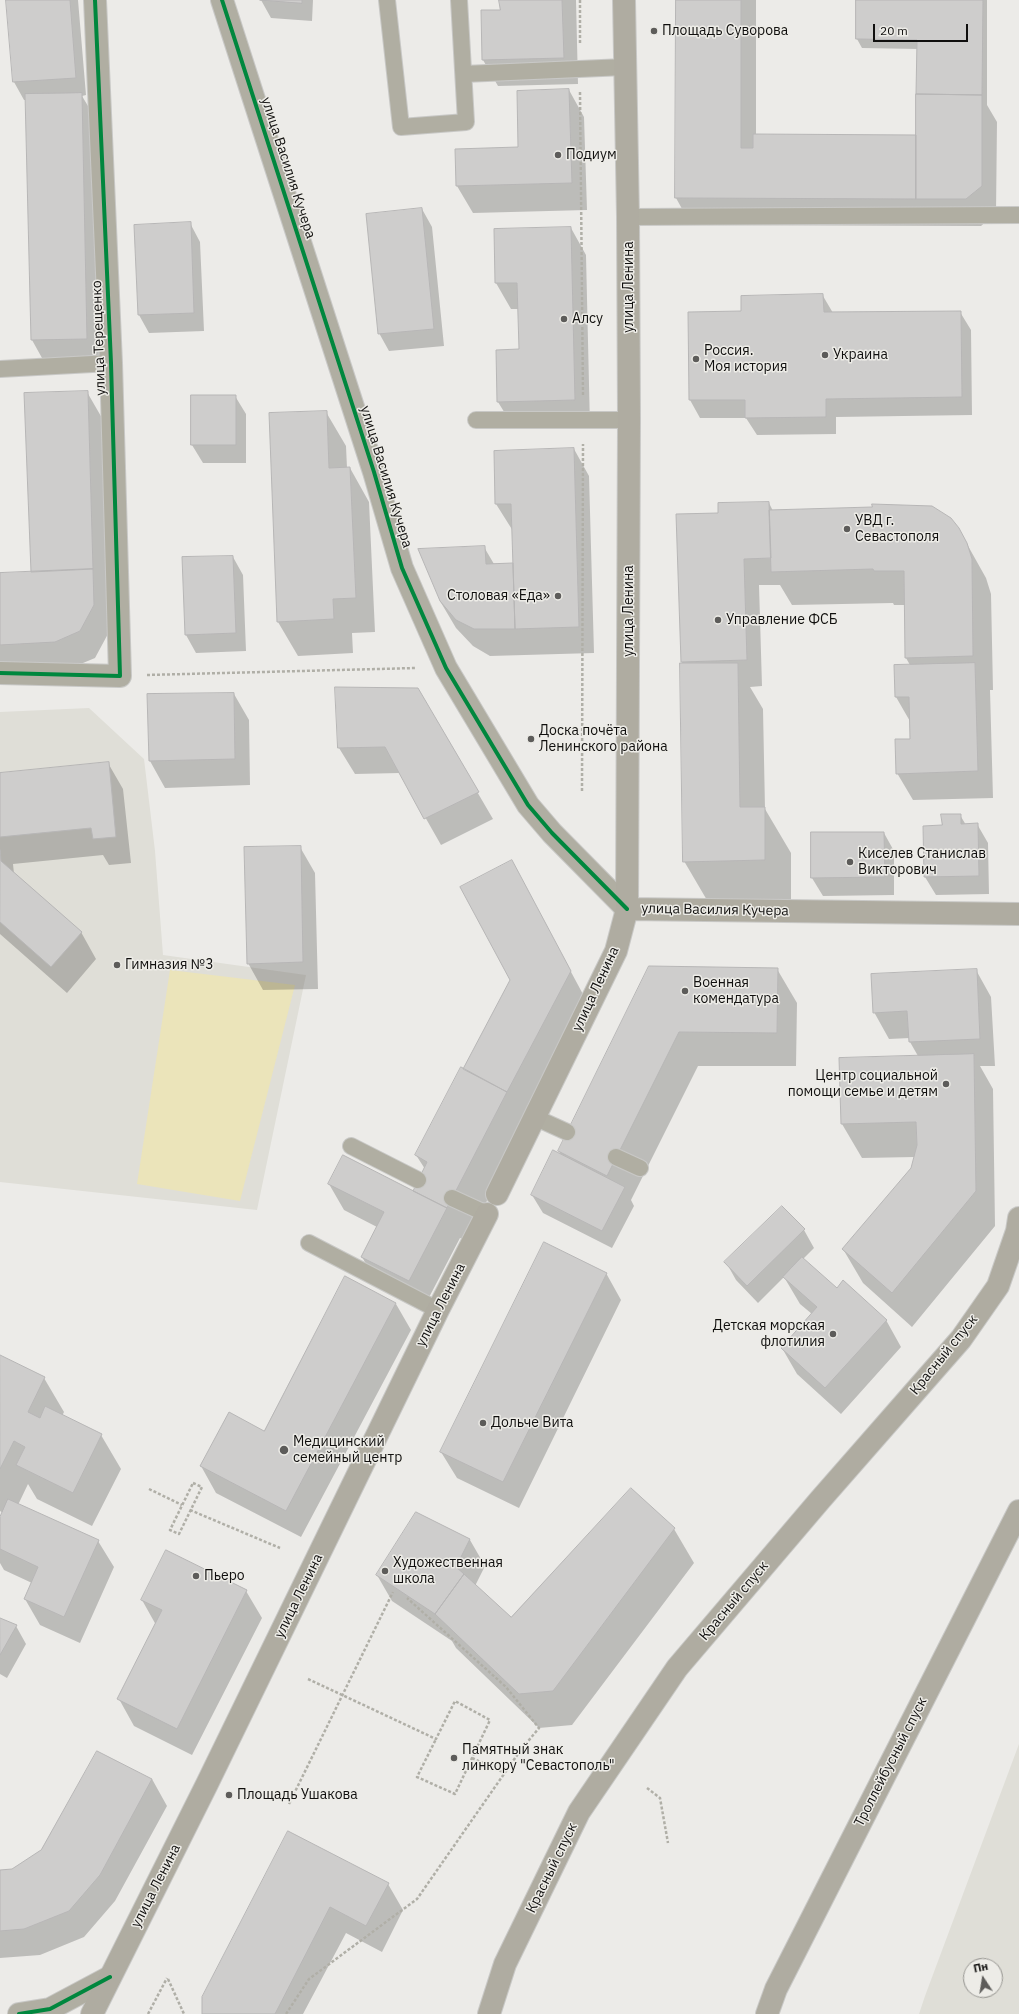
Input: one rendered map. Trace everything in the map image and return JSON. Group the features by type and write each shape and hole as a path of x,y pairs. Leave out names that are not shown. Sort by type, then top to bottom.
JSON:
{"main road":[{"name":"улица Ленина","path":"498,1194 534,1117 616,951 628,909 629,420 628,217 624,0"},
{"name":"улица Василия Кучера","path":"628,909 1019,914"},
{"name":"улица Ленина","path":"92,2014 210,1777 438,1310 487,1214"},
{"name":"Красный спуск","path":"489,2014 505,1964 579,1812 678,1668 820,1500 961,1338 998,1286 1017,1231 1019,1218"},
{"name":"Троллейбусный спуск","path":"767,2014 776,1989 1019,1511"}],"street":[{"name":"улица Терещенко","path":"95,0 111,363 120,676"},
{"name":"улица Василия Кучера","path":"222,0 374,472 402,568 446,668 528,805 552,833 628,909"},
{"path":"0,673 120,676"},
{"path":"19,2014 50,2009 110,1977"}],"lane":[{"path":"387,0 401,127 466,122 459,0"},
{"path":"464,74 625,67"},
{"path":"628,217 1019,215"},
{"path":"0,369 111,363"},
{"path":"476,420 629,420"},
{"path":"534,1117 567,1132"},
{"path":"351,1146 418,1180"},
{"path":"616,1157 640,1168"},
{"path":"452,1198 487,1214"},
{"path":"310,1243 438,1310"}],"path":[{"path":"120,676 446,668"},
{"path":"194,1483 202,1487 190,1510 178,1534 170,1530 194,1483"},
{"path":"149,1490 182,1505"},
{"path":"190,1510 280,1548"},
{"path":"289,1804 393,1592"},
{"path":"286,2014 310,1979 417,1899 505,1773 539,1728 506,1686 407,1598"},
{"path":"308,1679 436,1739"},
{"path":"455,1701 490,1720 455,1794 418,1777 436,1739 455,1701"},
{"path":"472,1758 505,1773"},
{"path":"647,1788 660,1798 668,1843"},
{"path":"148,2014 167,1978 184,2014"}],"shaded area":[{"name":"Гимназия №3","path":"89,708 144,759 155,851 163,955 306,975 257,1210 0,1182 0,712"},
{"path":"170,970 295,985 240,1201 137,1184"},
{"path":"1019,1744 1019,2014 919,2014 925,1996"}],"building":[{"path":"6,0 70,0 76,78 13,82"},
{"path":"260,0 302,0 302,3"},
{"path":"499,0 562,0 564,58 482,60 481,10 500,10"},
{"path":"676,0 741,0 741,148 753,148 753,134 916,135 916,199 675,198"},
{"path":"856,0 983,0 982,95 916,94 917,40 856,39"},
{"path":"569,89 572,183 456,186 455,149 518,147 517,91"},
{"path":"82,93 87,339 31,340 25,94"},
{"path":"916,94 982,95 982,186 966,199 916,199"},
{"path":"422,208 434,329 378,334 366,214"},
{"path":"191,222 194,313 138,315 134,225"},
{"path":"571,227 575,400 497,402 496,350 519,349 517,283 495,283 494,229"},
{"name":"Украина","path":"823,294 824,312 961,311 962,397 826,399 826,417 745,418 745,400 689,400 688,312 741,311 741,296"},
{"path":"88,391 93,569 31,572 24,393"},
{"path":"191,395 236,395 236,445 191,445"},
{"path":"327,411 329,468 350,467 356,598 333,599 334,619 277,622 269,413"},
{"path":"574,448 579,627 515,629 511,504 495,504 494,451"},
{"path":"769,502 771,558 744,559 747,660 681,662 676,514 718,513 718,503"},
{"path":"872,504 932,506 951,518 959,528 967,543 972,559 973,656 905,658 904,571 874,571 873,569 771,572 769,510 872,507"},
{"path":"485,546 486,564 513,563 515,629 474,629 456,620 440,601 418,549"},
{"path":"233,556 236,633 185,635 182,557"},
{"path":"93,569 94,605 80,631 55,642 0,645 0,573"},
{"path":"680,663 738,663 740,807 765,807 765,860 683,862"},
{"path":"975,663 978,771 896,774 895,739 910,739 909,697 895,697 894,665"},
{"path":"335,687 418,688 479,792 424,819 385,747 338,748"},
{"path":"234,693 235,759 149,761 147,694"},
{"path":"109,762 116,837 93,839 91,828 0,837 0,773"},
{"path":"941,814 961,814 961,824 978,823 979,876 924,877 923,826 942,825"},
{"path":"811,832 884,832 885,877 811,878"},
{"path":"301,846 303,962 247,964 244,847"},
{"path":"0,850 1,861 82,932 51,967 0,922"},
{"path":"512,860 571,971 507,1092 463,1069 510,980 460,887"},
{"path":"649,966 778,968 777,1033 679,1032 607,1176 558,1151"},
{"path":"977,969 980,1039 909,1042 907,1011 873,1013 871,974"},
{"path":"974,1054 976,1191 892,1293 842,1249 911,1168 917,1145 916,1122 841,1124 839,1058"},
{"path":"461,1067 507,1092 447,1208 413,1191 427,1162 415,1155"},
{"path":"553,1150 625,1187 602,1231 531,1195"},
{"path":"343,1155 447,1208 409,1281 361,1257 384,1212 328,1184"},
{"path":"782,1206 805,1229 747,1286 724,1262"},
{"path":"544,1242 607,1273 503,1482 440,1452"},
{"name":"Детская морская флотилия","path":"802,1257 837,1288 843,1280 887,1320 825,1388 781,1348 817,1307 783,1277"},
{"path":"345,1276 396,1303 286,1511 200,1466 229,1412 264,1431"},
{"path":"0,1355 45,1377 28,1412 40,1418 45,1406 102,1434 73,1493 16,1465 25,1447 14,1441 0,1469"},
{"path":"631,1488 675,1528 553,1691 519,1694 435,1614 464,1574 511,1617"},
{"path":"8,1499 99,1540 64,1617 24,1599 38,1567 0,1549 0,1517"},
{"path":"416,1512 470,1539 456,1567 464,1574 435,1614 376,1575"},
{"path":"166,1550 247,1590 177,1729 117,1699 162,1610 141,1600"},
{"path":"0,1618 17,1625 0,1655"},
{"path":"97,1751 152,1779 100,1875 69,1911 24,1929 0,1931 0,1870 12,1869 41,1850"},
{"path":"288,1831 389,1883 366,1926 330,1907 275,2014 202,2014 202,1997"}],"cycle path":[{"path":"0,673 120,676 111,363 95,0"},
{"path":"222,0 374,472 402,568 446,668 528,805 552,833 627,909"},
{"path":"19,2014 50,2009 110,1977"}],"place":[{"name":"Площадь Суворова","path":"654,31"},
{"name":"Подиум","path":"558,155"},
{"name":"Алсу","path":"564,319"},
{"name":"Украина","path":"825,355"},
{"name":"Россия. Моя история","path":"696,359"},
{"name":"УВД г. Севастополя","path":"847,529"},
{"name":"Столовая «Еда»","path":"558,596"},
{"name":"Управление ФСБ","path":"718,620"},
{"name":"Доска почёта Ленинского района","path":"531,739"},
{"name":"Киселев Станислав Викторович","path":"850,862"},
{"name":"Гимназия №3","path":"117,965"},
{"name":"Военная комендатура","path":"685,991"},
{"name":"Центр социальной помощи семье и детям","path":"946,1084"},
{"name":"Детская морская флотилия","path":"833,1334"},
{"name":"Дольче Вита","path":"483,1423"},
{"name":"Медицинский семейный центр","path":"284,1450"},
{"name":"Художественная школа","path":"385,1571"},
{"name":"Пьеро","path":"196,1576"},
{"name":"Памятный знак линкору \"Севастополь\"","path":"454,1758"},
{"name":"Площадь Ушакова","path":"229,1795"}]}
